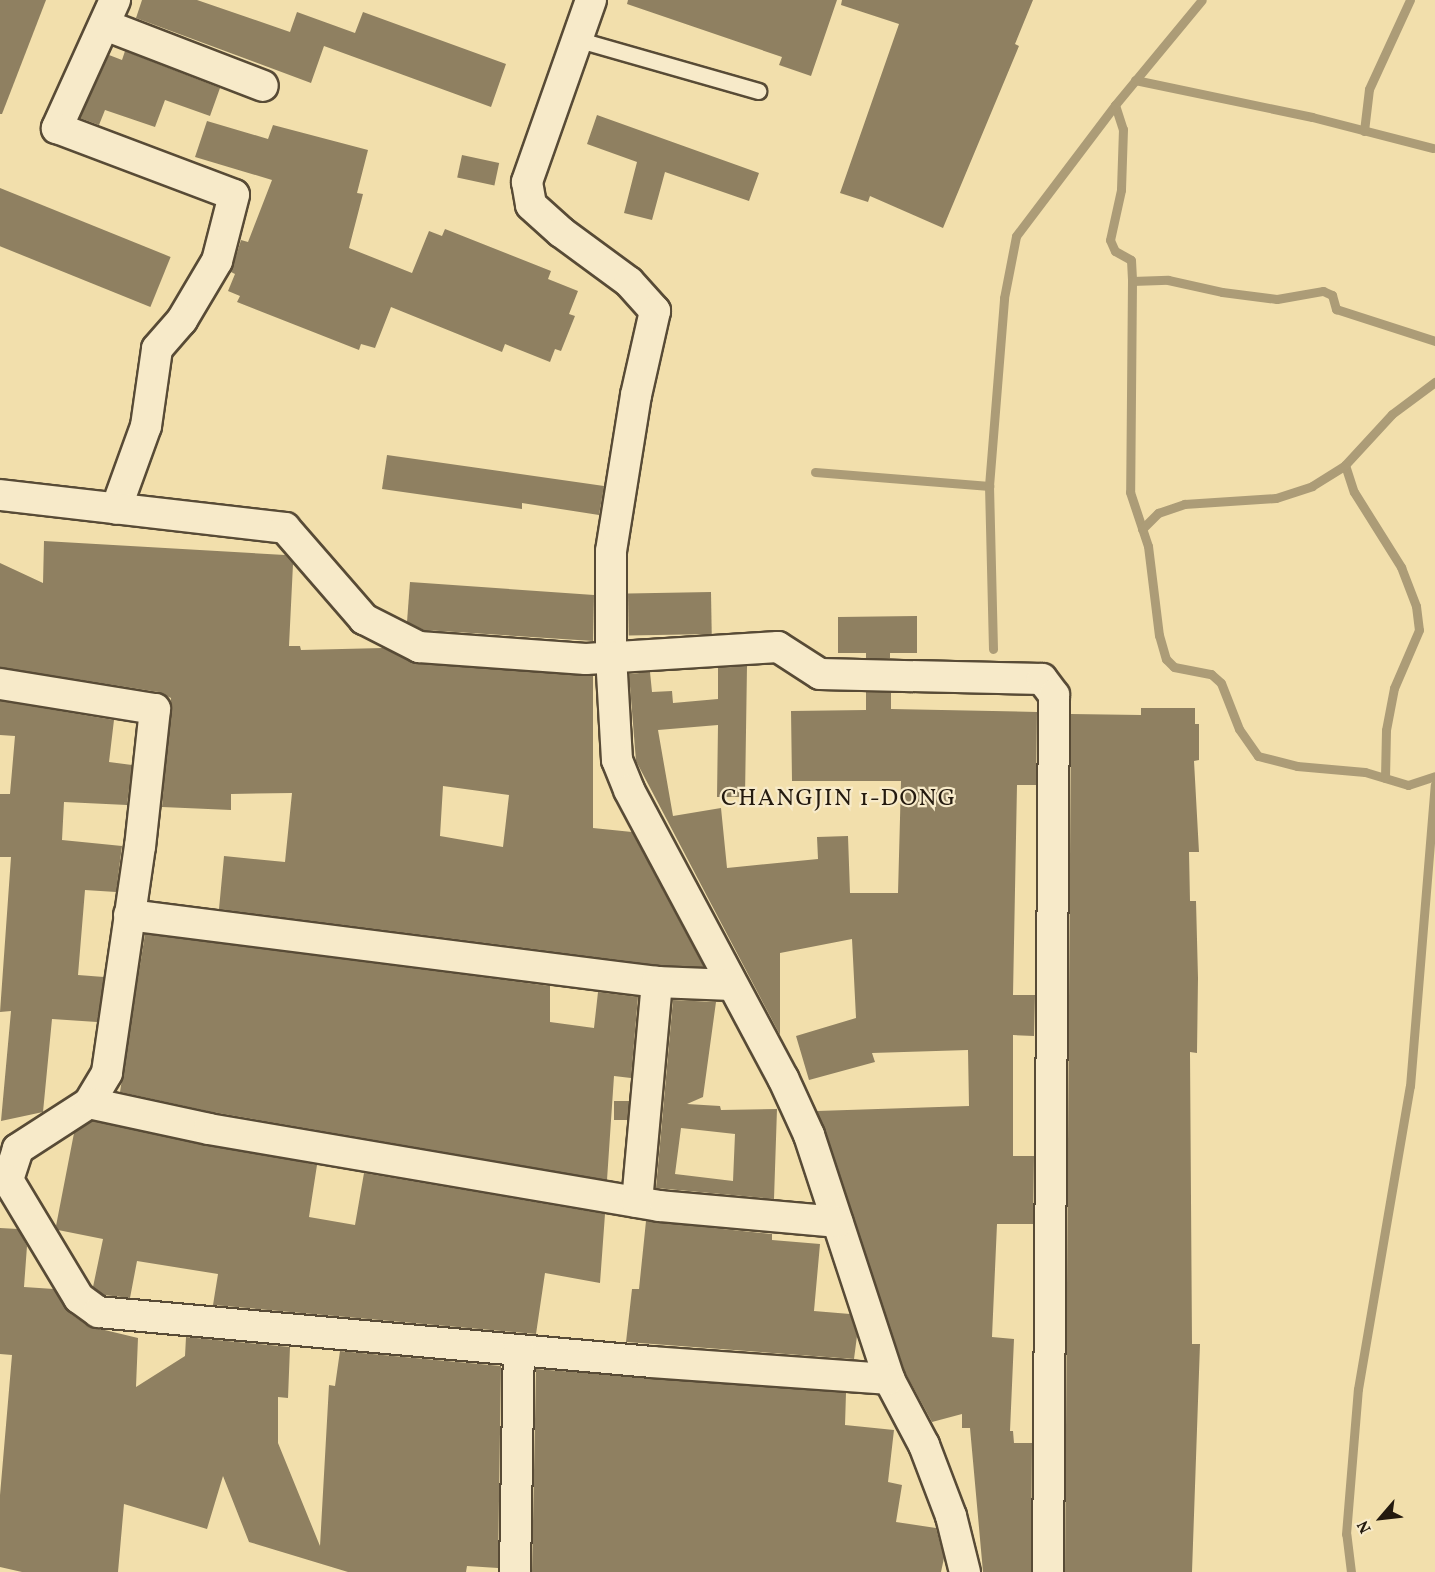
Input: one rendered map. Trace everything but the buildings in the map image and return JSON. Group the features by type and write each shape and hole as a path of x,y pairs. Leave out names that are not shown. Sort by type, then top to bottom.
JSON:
{"street":[{"path":"591,0 527,182 531,205 561,232 629,282 655,311 636,395 611,551 611,656 618,760 629,790 809,1135 889,1379 924,1444 951,1516 965,1572"},
{"path":"116,509 146,426 157,349 182,320 217,261 234,195 57,128 110,12 263,86"},
{"path":"0,495 285,528 364,620 419,647 586,659 778,647 820,674 1042,679 1054,695 1048,1572"},
{"path":"0,684 155,709 107,1073 89,1103 18,1149 4,1180 79,1298 98,1312 519,1350 889,1379"},
{"path":"129,915 657,982 732,985"},
{"path":"637,1202 657,982"},
{"path":"89,1103 209,1129 637,1202 837,1222"},
{"path":"515,1572 519,1350"}],"lane":[{"path":"578,36 591,44 758,91"}],"waterway":[{"path":"993,649 989,486 1004,298 1016,236 1115,105 1202,0"},
{"path":"1364,131 1369,89 1410,0"},
{"path":"1135,80 1312,117 1433,148"},
{"path":"1115,105 1123,129 1121,190 1110,240 1115,251 1131,260 1130,492 1148,546 1159,635 1166,659 1174,667 1211,674 1221,683 1239,729 1258,756 1297,766 1365,772 1408,785 1435,776"},
{"path":"1132,281 1168,280 1222,292 1277,299 1323,291 1332,295 1336,309 1435,341"},
{"path":"1142,529 1158,513 1184,504 1276,498 1312,486 1345,465 1392,414 1435,382"},
{"path":"1345,465 1354,492 1401,567 1416,606 1419,630 1394,688 1386,730 1385,778"},
{"path":"815,472 989,486"},
{"path":"1351,1572 1346,1534 1358,1389 1410,1086 1435,785"}],"district":[{"name":"CHANGJIN 1-DONG","path":"839,800"}]}
